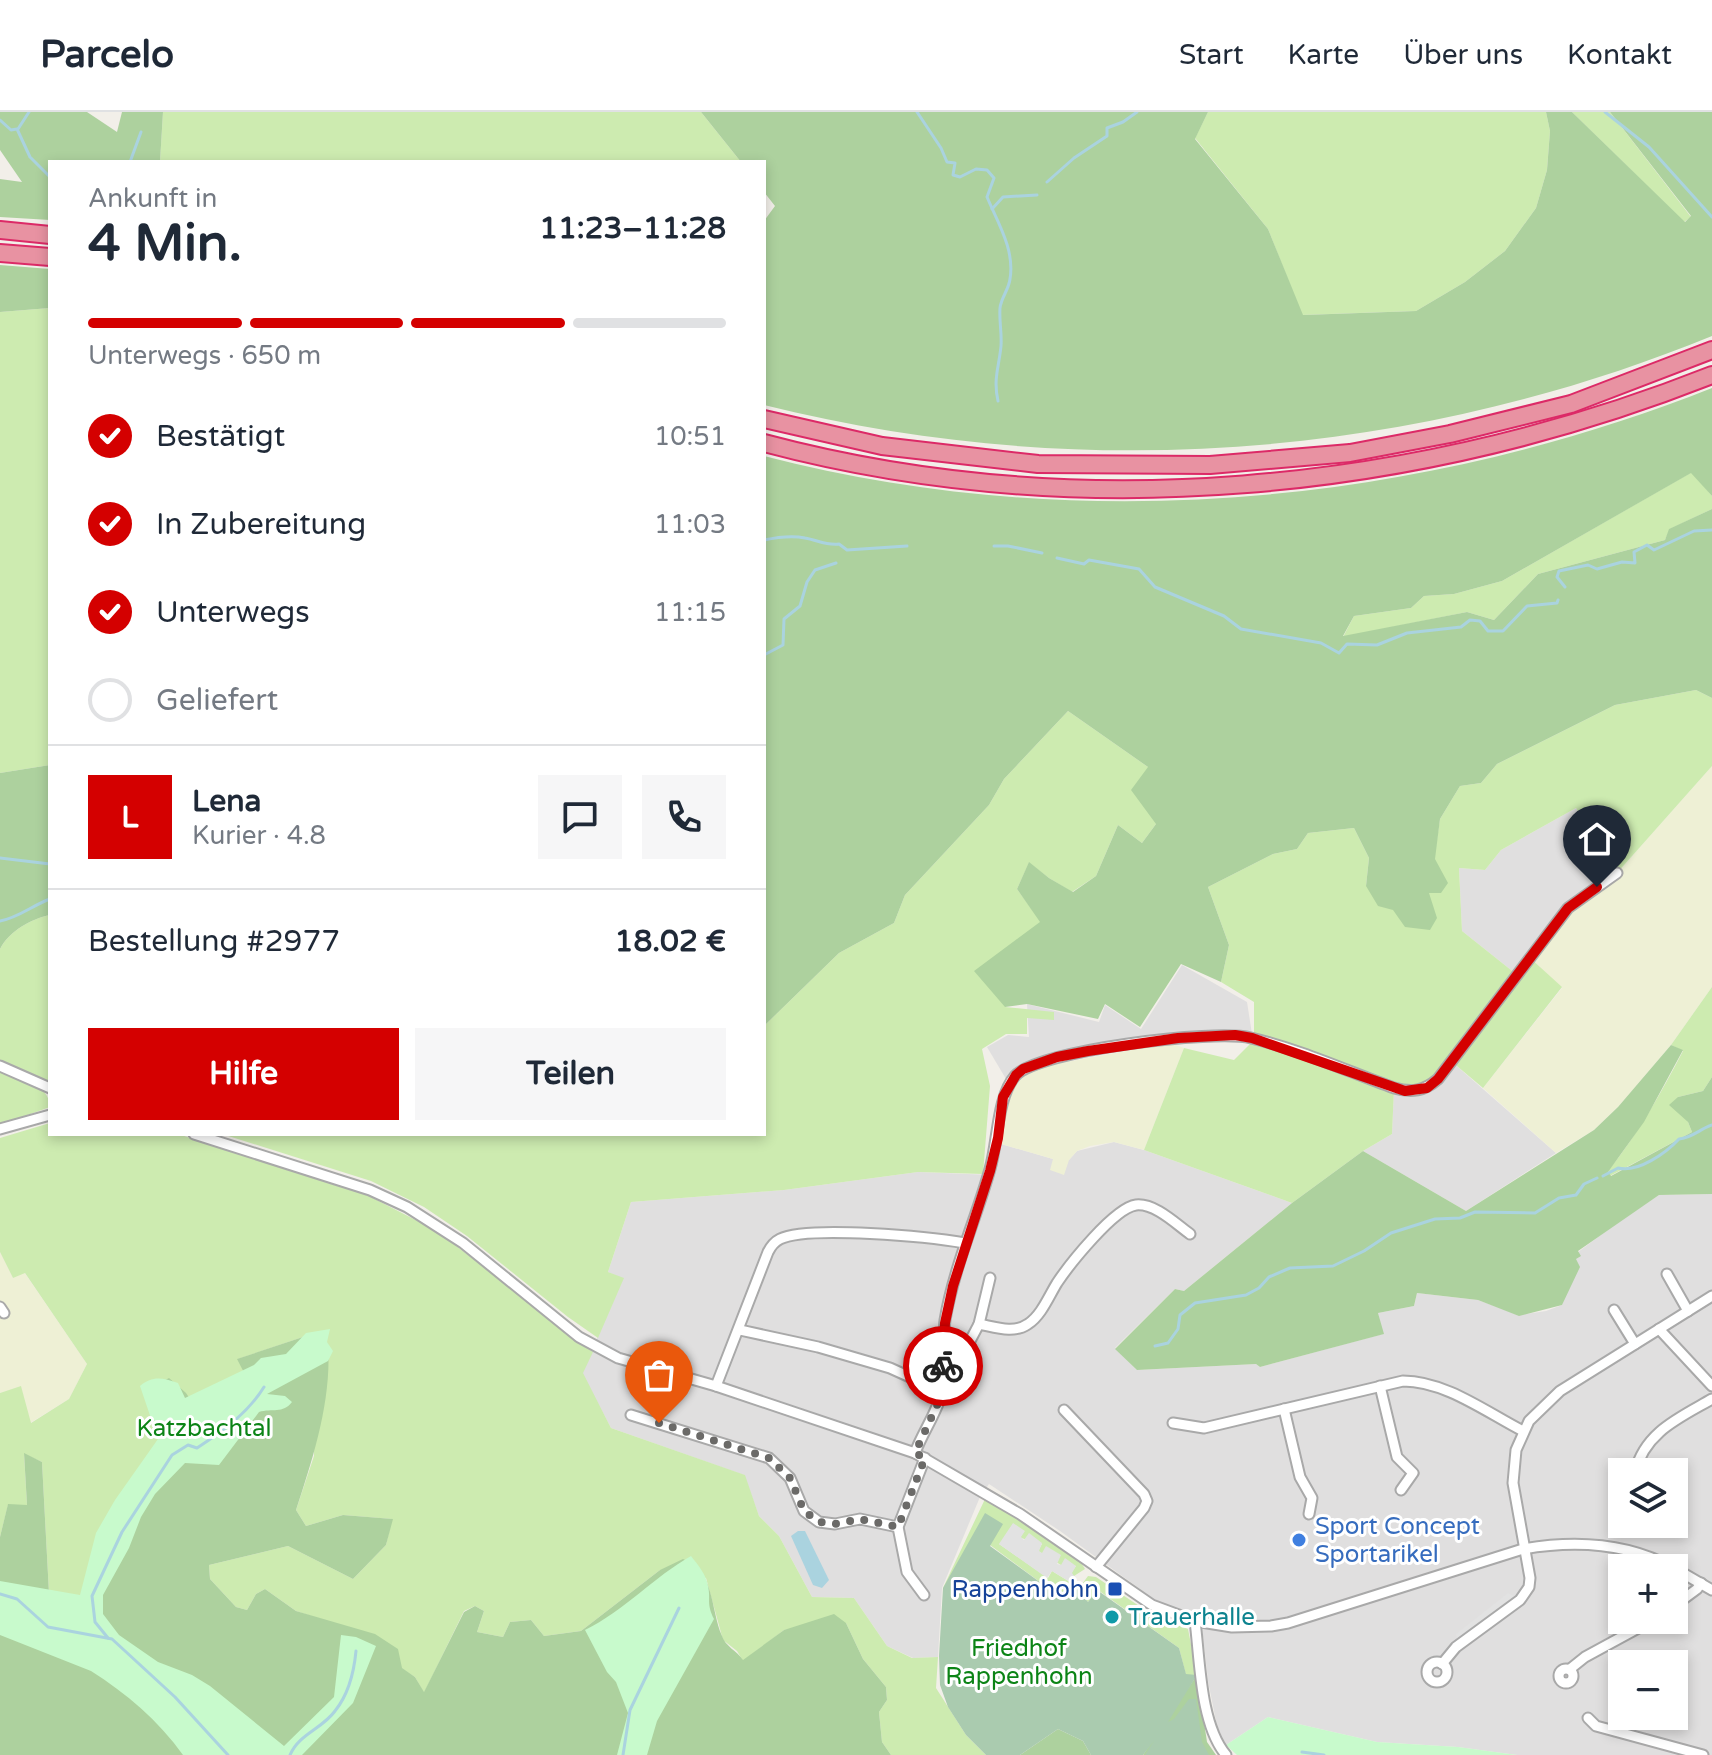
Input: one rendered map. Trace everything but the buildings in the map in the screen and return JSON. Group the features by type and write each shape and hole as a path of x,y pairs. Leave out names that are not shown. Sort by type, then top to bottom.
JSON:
{"highway":[{"path":"0,230 48,235"},
{"path":"0,253 48,257"},
{"path":"766,419 882,446 1038,464 1210,465 1350,453 1450,434 1571,404 1712,350"},
{"path":"766,443 882,468 992,482 1116,488 1230,485 1356,472 1475,450 1596,417 1712,375"}],"street":[{"path":"943,1392 945,1323 965,1243 990,1171 1003,1097 1016,1075 1034,1063 1057,1057 1178,1038 1235,1035 1310,1057 1394,1088 1416,1091 1427,1088 1438,1079 1568,908 1617,873"},
{"path":"0,1066 48,1087"},
{"path":"0,1129 48,1116"},
{"path":"200,1136 370,1190 407,1207 463,1243 594,1346 618,1358 716,1386 920,1456 1020,1514 1152,1605 1195,1621 1232,1627 1288,1623 1523,1549 1573,1543 1596,1544 1638,1554"},
{"path":"979,1324 1015,1329 1029,1324 1065,1270 1093,1244 1114,1218 1134,1205 1167,1217 1190,1235"},
{"path":"716,1386 768,1252 782,1238 812,1234 889,1235 965,1243"},
{"path":"1667,1274 1688,1311"},
{"path":"924,1595 907,1572 898,1527 943,1392 979,1324 990,1278"},
{"path":"1442,1664 1456,1647 1526,1594 1530,1578 1513,1483 1516,1450 1523,1431 1537,1411 1560,1391 1712,1296"},
{"path":"1614,1310 1635,1344"},
{"path":"1659,1329 1712,1386"},
{"path":"740,1330 818,1347 890,1368 943,1392"},
{"path":"1173,1423 1204,1428 1403,1381 1426,1382 1523,1431"},
{"path":"1380,1386 1397,1457 1413,1473 1401,1490"},
{"path":"1639,1458 1657,1433 1712,1399"},
{"path":"1284,1409 1300,1477 1312,1498 1309,1514"},
{"path":"1064,1410 1144,1494 1147,1501 1096,1567"},
{"path":"631,1415 769,1458 790,1478 804,1511 819,1522 835,1524 860,1519 898,1527"},
{"path":"1688,1576 1712,1590"},
{"path":"1688,1596 1701,1583"},
{"path":"1195,1621 1209,1718 1215,1739 1226,1755"},
{"path":"1570,1669 1585,1657 1627,1634"},
{"path":"1588,1718 1596,1726 1703,1755"}],"shaded area":[{"path":"1576,808 1617,873 1516,974 1462,931 1459,868 1485,870 1501,850"},
{"path":"1182,965 1247,1002 1252,1034 1243,1031 1189,1033 1031,1059 1006,1079 987,1047 1008,1035 1029,1037 1027,1004 1099,1022 1105,1005 1141,1029"},
{"path":"1451,1061 1556,1153 1466,1211 1363,1151 1392,1134 1394,1088"},
{"path":"1114,1142 1292,1203 1184,1291 1175,1289 1115,1348 1137,1370 1256,1364 1260,1367 1383,1334 1378,1313 1414,1306 1417,1293 1478,1300 1519,1315 1546,1311 1562,1305 1578,1252 1621,1220 1659,1195 1712,1194 1712,1755 1517,1755 1458,1747 1377,1742 1268,1717 1226,1745 1217,1726 1208,1681 1201,1618 1158,1602 989,1484 980,1497 942,1588 938,1657 913,1658 887,1646 854,1598 812,1597 779,1536 759,1516 744,1475 611,1428 582,1373 623,1279 608,1272 631,1202 784,1190 918,1172 992,1175 1001,1144 1053,1159 1069,1160 1077,1151"},
{"path":"1013,1523 1025,1531 1021,1537 1024,1540 1029,1533 1042,1543 1039,1551 1042,1553 1046,1546 1061,1555 1057,1564 1061,1565 1065,1558 1076,1566 1070,1582 1052,1571 1047,1578 999,1544"},
{"path":"1508,1593 1516,1597 1458,1643 1456,1634"}],"green space":[{"path":"0,112 87,112 117,132 122,112 163,112 160,160 48,160 48,220 0,217 0,179 22,182 0,150"},
{"path":"163,112 701,112 739,160 160,160"},
{"path":"701,112 1208,112 1195,139 1268,229 1303,315 1416,311 1465,282 1505,251 1536,208 1547,170 1550,131 1546,112 1572,112 1685,222 1691,216 1610,112 1712,112 1712,336 1598,378 1481,410 1363,433 1244,446 1123,450 1003,445 883,430 766,405 766,218 775,206 766,195 766,160 739,160"},
{"path":"1208,112 1546,112 1550,131 1547,170 1536,208 1505,251 1465,282 1416,311 1302,315 1268,229 1195,138"},
{"path":"1572,112 1610,112 1691,217 1684,222"},
{"path":"0,265 48,269 48,308 0,312"},
{"path":"48,308 48,765 0,773 0,312"},
{"path":"1712,388 1712,496 1691,473 1502,581 1454,594 1424,596 1411,608 1354,616 1343,636 1467,612 1494,620 1538,574 1665,540 1669,529 1712,509 1712,698 1696,690 1615,705 1497,764 1481,783 1460,786 1440,819 1435,859 1448,883 1441,893 1429,893 1437,918 1430,930 1405,927 1393,910 1378,906 1366,886 1369,858 1354,828 1308,833 1297,849 1273,854 1208,887 1229,945 1221,982 1181,964 1140,1027 1105,1004 1098,1019 1027,1004 1005,1007 974,971 1040,922 1017,889 1029,862 1073,892 1096,876 1118,825 1142,843 1156,824 1131,790 1148,767 1068,711 1004,779 989,805 905,895 894,923 839,953 766,1024 766,456 882,481 1002,496 1122,501 1243,497 1364,483 1482,460 1599,428"},
{"path":"1692,472 1712,496 1712,509 1670,529 1665,540 1538,574 1494,620 1467,612 1343,637 1354,616 1411,608 1424,596 1454,594 1502,581"},
{"path":"1696,690 1712,698 1712,766 1617,873 1576,808 1501,850 1485,870 1459,868 1462,931 1516,974 1529,957 1562,987 1483,1088 1451,1061 1427,1088 1394,1089 1392,1134 1363,1151 1292,1203 1144,1150 1184,1048 1234,1060 1252,1042 1376,1082 1254,1034 1254,1002 1221,982 1229,945 1208,887 1273,854 1297,849 1308,833 1354,828 1369,858 1366,886 1429,893 1440,819 1460,786 1481,783 1497,764 1615,705"},
{"path":"1068,711 1148,767 1156,824 1142,843 1118,825 1096,876 1072,892 1029,863 1017,889 1041,922 1005,1007 1054,1012 1054,1020 1027,1018 1027,1034 1006,1034 982,1049 990,1086 983,1174 918,1172 784,1190 631,1202 608,1272 624,1278 598,1338 467,1236 424,1207 371,1181 228,1136 766,1136 766,1024 839,953 894,923 905,895 989,805 1004,779"},
{"path":"48,765 48,916 21,927 0,949 0,773"},
{"path":"1712,766 1712,987 1671,1045 1618,1107 1594,1130 1556,1153 1483,1088 1562,988 1529,957 1568,908 1617,873"},
{"path":"48,916 48,1083 0,1062 0,949 9,937 35,919"},
{"path":"1712,987 1712,1077 1703,1091 1678,1097 1692,1132 1610,1176 1608,1171 1648,1113 1683,1051 1671,1045"},
{"path":"1170,1043 1184,1048 1144,1150 1114,1142 1090,1146 1077,1151 1069,1160 1064,1175 1050,1170 1053,1159 1001,1144 1014,1085 1034,1068"},
{"path":"1671,1045 1683,1050 1644,1122 1608,1172 1611,1176 1692,1132 1688,1122 1669,1105 1678,1097 1703,1091 1712,1077 1712,1194 1659,1195 1578,1251 1581,1256 1576,1259 1580,1267 1562,1305 1519,1316 1478,1300 1417,1293 1414,1306 1378,1313 1384,1334 1260,1367 1256,1364 1137,1370 1115,1349 1175,1289 1184,1291 1292,1203 1363,1151 1466,1211 1594,1130"},
{"path":"0,1070 39,1087 48,1098 48,1108 0,1125"},
{"path":"48,1124 48,1136 184,1136 365,1194 437,1231 593,1352 583,1373 611,1428 745,1475 759,1516 779,1536 812,1597 854,1598 887,1646 912,1658 938,1657 936,1688 966,1735 986,1755 891,1755 882,1742 879,1712 887,1700 886,1687 863,1659 846,1623 784,1630 743,1661 737,1651 723,1640 706,1578 660,1570 581,1631 544,1636 531,1620 510,1622 503,1637 477,1632 484,1611 475,1606 464,1611 424,1693 415,1677 323,1620 296,1611 265,1589 256,1594 247,1610 236,1607 210,1579 209,1565 288,1546 353,1579 386,1545 392,1519 343,1515 306,1526 296,1510 314,1456 315,1333 238,1359 253,1388 163,1458 82,1623 50,1612 42,1462 24,1454 27,1505 8,1505 0,1537 0,1393 21,1386 31,1423 69,1399 87,1364 25,1273 13,1278 0,1252 0,1138"},
{"path":"0,1252 13,1278 24,1272 87,1364 69,1399 30,1423 21,1387 0,1393"},
{"name":"Katzbachtal","path":"330,1329 327,1342 333,1351 328,1361 267,1394 285,1396 292,1402 289,1406 259,1412 219,1465 185,1463 155,1494 103,1595 103,1614 119,1635 158,1662 192,1675 210,1686 284,1746 334,1697 341,1635 356,1637 376,1646 353,1703 302,1755 183,1755 153,1719 91,1671 0,1635 0,1581 80,1595 96,1533 158,1439 140,1386 158,1378 168,1380 178,1383 185,1398 254,1365 261,1358 286,1354 306,1333"},
{"path":"315,1333 328,1344 327,1386 315,1449 296,1510 306,1526 343,1515 393,1519 386,1545 353,1579 288,1546 209,1565 210,1579 236,1607 247,1610 256,1594 265,1589 296,1611 375,1634 398,1649 402,1668 415,1677 424,1692 464,1612 475,1606 484,1611 477,1632 503,1637 510,1622 531,1620 544,1636 581,1631 660,1570 683,1559 701,1572 724,1640 743,1660 784,1630 834,1614 846,1623 863,1659 886,1687 887,1700 879,1712 882,1742 891,1755 0,1755 0,1537 8,1504 27,1505 24,1453 42,1462 50,1612 82,1623 163,1458 158,1384 169,1378 194,1405 252,1388 237,1359"},
{"path":"985,1499 1055,1541 1079,1561 1085,1569 1074,1576 1071,1573 1076,1566 1061,1565 1038,1551 1042,1544 1021,1538 999,1544 1048,1578 1052,1571 1070,1582 1065,1592 1052,1591 990,1545 943,1588"},
{"name":"Friedhof Rappenhohn","path":"985,1513 1003,1524 990,1546 1052,1591 1065,1592 1070,1582 1078,1587 1088,1602 1097,1590 1179,1648 1186,1674 1197,1675 1168,1722 1174,1719 1189,1699 1196,1699 1202,1742 1209,1755 1145,1755 1154,1741 1143,1755 1091,1755 1083,1741 1058,1729 1020,1755 986,1755 966,1735 948,1707 940,1685 943,1588"},
{"path":"691,1556 705,1578 714,1619 657,1721 647,1755 617,1755 628,1713 616,1682 607,1672 585,1630"},
{"path":"1088,1576 1096,1577 1151,1614 1188,1629 1197,1675 1186,1675 1179,1648 1098,1590 1088,1602 1077,1591"},
{"path":"1197,1675 1207,1742 1216,1755 1143,1755"},
{"path":"1268,1717 1377,1742 1458,1747 1517,1755 1237,1755 1226,1745"},
{"path":"1058,1729 1083,1741 1091,1755 1020,1755"}],"water":[{"path":"805,1531 829,1580 822,1588 813,1585 791,1536"}],"waterway":[{"path":"18,129 29,112"},
{"path":"917,112 947,162 955,163 953,175 960,177 976,169 987,170 994,178 987,197 1004,237 1011,268 1000,308 998,401"},
{"path":"1047,182 1074,158 1107,136 1107,128 1137,112"},
{"path":"1605,112 1649,147 1712,217"},
{"path":"0,120 11,130 17,129 30,157 48,175"},
{"path":"131,160 141,132"},
{"path":"992,209 1003,197 1037,195"},
{"path":"1565,587 1557,577 1559,571 1588,565 1597,569 1622,562 1635,563 1634,552 1647,545 1654,550 1694,531 1712,530"},
{"path":"766,540 800,537 839,544 847,550 907,546"},
{"path":"994,546 1042,553"},
{"path":"1057,558 1139,569 1155,587 1224,616 1241,629 1321,643 1339,653 1347,644 1377,645 1407,633 1461,627 1470,620 1480,621 1488,631 1503,631 1527,606 1557,603 1558,600"},
{"path":"766,654 783,645 784,619 800,606 807,582 815,570 836,563"},
{"path":"0,858 48,864"},
{"path":"0,921 48,900"},
{"path":"1603,1176 1618,1168 1643,1165 1679,1139 1712,1125"},
{"path":"1155,1346 1168,1343 1178,1329 1180,1315 1195,1303 1246,1295 1259,1288 1269,1277 1290,1268 1333,1266 1391,1233 1435,1219 1460,1218 1475,1212 1535,1213 1559,1198 1576,1195 1584,1184 1597,1178"},
{"path":"108,1638 95,1622 92,1596 122,1532 172,1455 188,1445 197,1448 216,1435 243,1413 264,1387"},
{"path":"0,1594 17,1599 48,1627 112,1639 175,1697 228,1755"},
{"path":"623,1755 630,1710 679,1608"},
{"path":"290,1755 299,1742 340,1705 350,1683 356,1651"},
{"path":"1302,1752 1324,1755"}],"way so far":[{"path":"659,1423 769,1458 790,1478 804,1511 819,1522 835,1524 860,1519 898,1527 925,1458 915,1453 943,1392 943,1366"}],"place":[{"name":"Sport Concept Sportarikel","path":"1299,1540"},
{"name":"Rappenhohn","path":"1115,1589"},
{"name":"Trauerhalle","path":"1112,1617"}],"route":[{"path":"943,1366 945,1323 953,1286 990,1171 1003,1097 1023,1069 1034,1063 1088,1051 1178,1038 1235,1035 1310,1057 1394,1088 1405,1091 1427,1088 1438,1079 1568,908 1597,887"}]}
